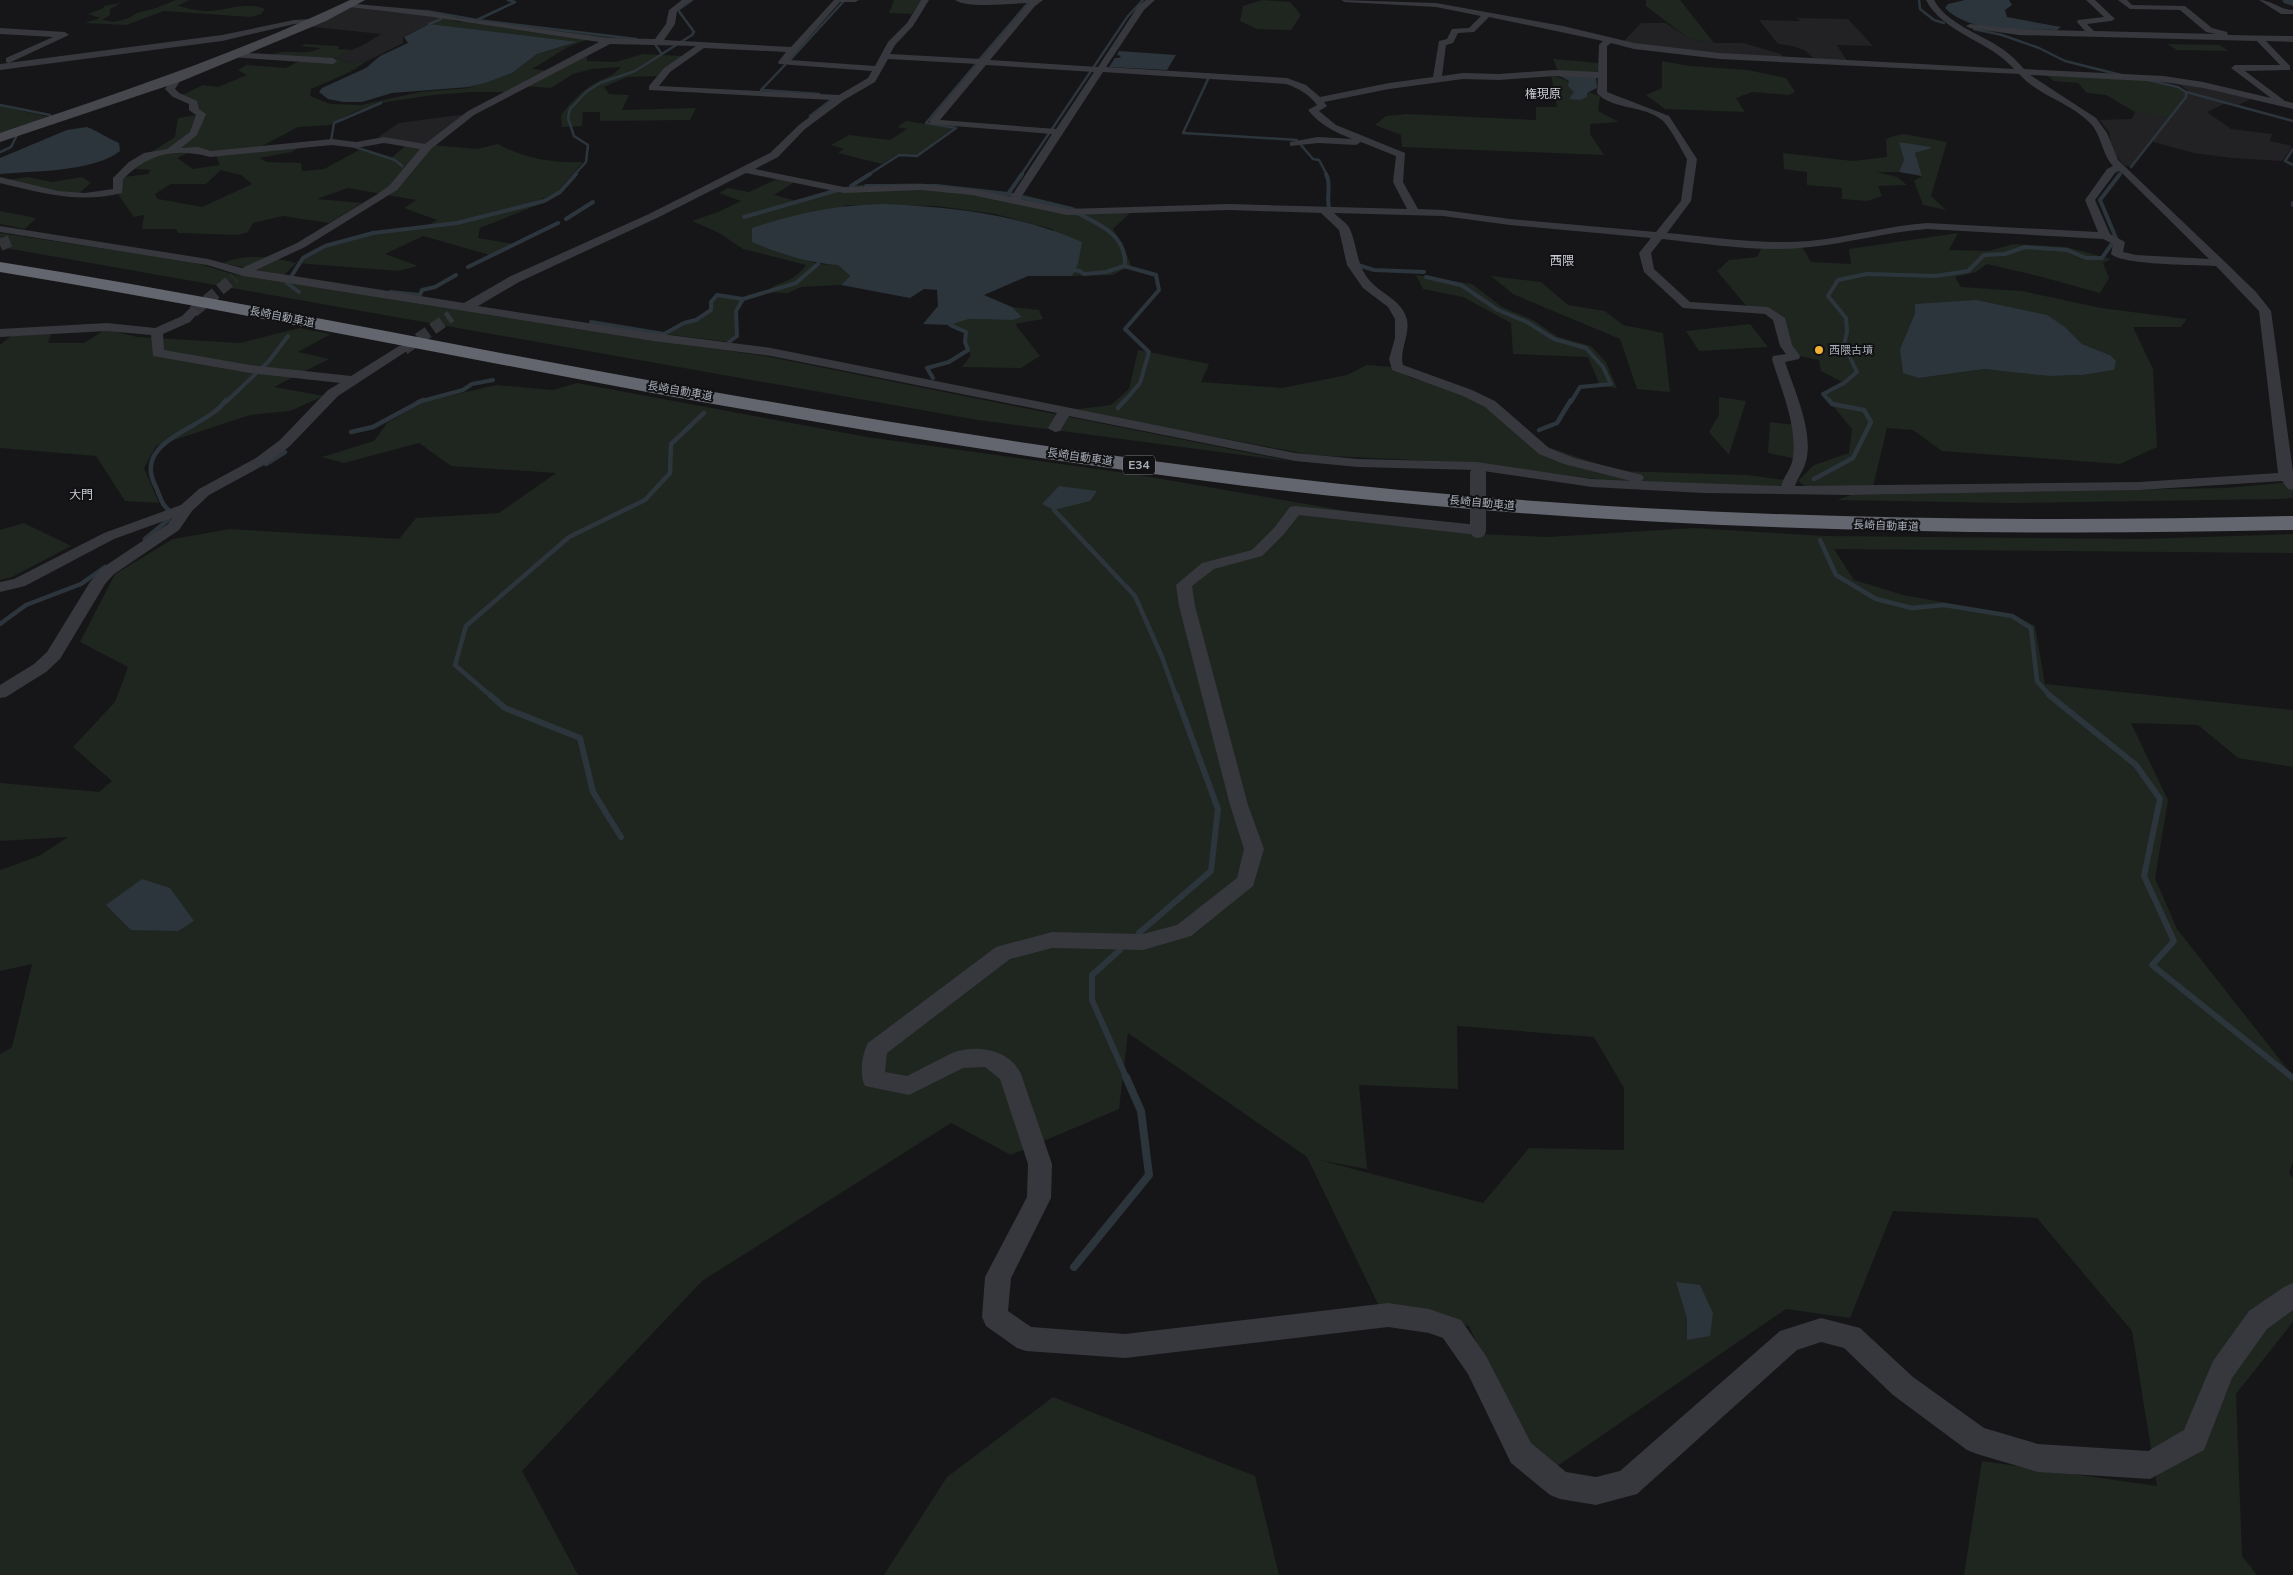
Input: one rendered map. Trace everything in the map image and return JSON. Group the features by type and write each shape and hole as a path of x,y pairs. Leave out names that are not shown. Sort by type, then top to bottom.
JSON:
{"highway":[{"name":"長崎自動車道","path":"5,248 201,290 849,408 1241,466 1429,485 1679,504 1936,512 2149,513 2293,509"},
{"name":"長崎自動車道","path":"0,267 98,282 674,391 871,425 1070,456 1250,480 1512,506 1703,519 1929,528 2186,527 2293,523"}],"street":[{"path":"656,43 664,36 674,16 673,10 687,0"},
{"path":"830,0 855,0"},
{"path":"838,0 782,62 879,69"},
{"path":"451,316 514,279 653,216 774,155 802,127 842,98 872,80 891,44 910,24 925,0"},
{"path":"959,0 1038,0"},
{"path":"1038,0 1032,4 982,62 933,122 1059,132"},
{"path":"1016,197 1141,8 1151,0"},
{"path":"1345,0 1418,3 1563,29 1608,42 1670,51 1773,60 2022,71 2182,81 2289,106"},
{"path":"0,229 208,262 239,275 294,280 653,337 771,352 1294,458 1358,464 1477,470 1592,483 1787,491 2139,486 2291,480 2265,311 2220,263 2127,172 2117,168 2107,150 2102,130 2093,120 2033,83 1998,48 1943,18 1934,9 1930,0"},
{"path":"2090,0 2111,19 2081,22 2092,34"},
{"path":"2122,0 2130,7 2182,8 2209,30 2231,37 2252,48 2269,49"},
{"path":"2148,0 2158,8"},
{"path":"2263,0 2284,12 2293,12"},
{"path":"0,138 177,78 354,3 608,41 679,42 793,50"},
{"path":"1437,78 1442,43 1450,41 1455,31 1471,30 1487,15"},
{"path":"0,66 222,38 294,22 311,21"},
{"path":"1958,26 1996,30 2092,34 2293,38"},
{"path":"0,31 65,35 0,66"},
{"path":"2258,37 2290,68"},
{"path":"239,275 301,245 393,188 427,147 471,113 560,68 608,41"},
{"path":"1608,42 1603,45 1602,92 1606,97 1652,110 1666,118 1692,158 1686,201 1645,254 1648,270 1688,305 1768,311 1779,318 1786,346 1794,356 1778,359 1798,425 1800,459 1788,482 1787,491"},
{"path":"702,45 667,70 652,88 842,98"},
{"path":"232,55 333,61"},
{"path":"885,56 1287,81 1304,87 1319,100 1322,106 1314,110 1323,122 1401,155 1398,182 1414,212"},
{"path":"2289,106 2235,68 2290,68"},
{"path":"1319,100 1437,78 1555,73 1602,75"},
{"path":"170,151 194,133 201,114 194,110 194,103 176,95 170,89 177,78"},
{"path":"0,180 58,194 85,196 118,192 118,178 133,164 148,155 170,151 198,150 210,154 332,142 356,145 384,140 427,147"},
{"path":"1294,144 1318,140 1370,143"},
{"path":"2105,236 2090,200 2111,171 2117,168"},
{"path":"746,170 844,190 921,187 1016,197 1066,212 1230,208 1414,212 1771,246 1810,244 1900,228 1927,226 2105,236 2119,242 2117,254 2136,258 2220,263"},
{"path":"1324,210 1344,229 1353,266 1367,285 1393,306 1401,319 1401,338 1395,359 1397,368 1412,375 1452,387 1490,404 1508,416 1536,446 1568,460 1647,481 1656,487"},
{"path":"5,248 24,233"},
{"path":"0,333 107,327 157,332 186,319 193,312"},
{"path":"157,332 158,353 250,369 352,380"},
{"path":"0,587 19,584 109,536 182,510 204,492 261,461 285,443 333,393 404,350"},
{"path":"1055,428 1065,412"},
{"path":"1477,470 1478,530 1295,510 1279,531 1258,553 1208,566 1184,585 1187,606 1239,805 1254,849 1246,881 1184,931 1143,942 1052,940 1003,953 876,1049 873,1078 909,1086 960,1059 989,1058 1010,1074 1040,1164 1039,1198 998,1277 996,1317 1026,1339 1124,1346 1388,1315 1429,1321 1452,1329 1477,1365 1521,1453 1560,1485 1596,1492 1627,1484 1789,1340 1821,1330 1851,1337 1903,1386 1977,1440 2038,1458 2150,1465 2194,1440 2222,1370 2258,1320 2293,1295"},
{"path":"0,693 40,668 54,655 98,582 108,572 174,527 182,510"}],"shaded area":[{"path":"176,0 189,0 178,6 202,11 244,6 265,9 261,14 251,17 164,11 126,25 85,23 100,18 88,14 104,8 103,6 121,3 110,9 110,15 102,20 114,22"},
{"path":"894,0 921,0 912,14 889,13"},
{"path":"1262,0 1290,2 1301,15 1291,30 1257,29 1240,21 1243,6"},
{"path":"1646,0 1680,0 1714,43 1688,38 1646,6"},
{"path":"1965,0 2009,0 2012,5 2005,10 2007,17 2061,27 2057,30 2029,30 1982,26 1968,22 1945,8 1948,4"},
{"path":"349,7 442,17 403,37 403,43 367,61 353,63 334,58 365,44 381,34 304,26"},
{"path":"442,17 458,22 469,20 618,37 646,43 594,37 568,47 532,69 551,71 587,54 587,61 616,62 643,54 683,56 659,76 627,77 604,87 609,94 629,95 622,110 696,108 690,120 600,121 600,112 583,112 582,126 562,127 561,115 573,101 586,89 613,74 621,67 592,69 573,74 551,88 521,86 505,92 433,95 386,102 354,112 330,125 298,127 260,147 301,146 292,152 259,158 267,162 301,163 302,171 324,169 361,149 392,157 409,143 477,149 498,144 529,157 561,162 583,162 557,192 537,201 545,202 480,228 478,238 513,244 490,255 423,236 385,254 418,266 398,271 296,263 314,249 373,232 427,226 437,220 404,208 416,200 348,188 317,199 362,203 329,223 283,216 253,223 248,232 238,235 178,233 176,229 142,229 144,215 134,217 117,193 116,178 148,174 151,170 126,168 175,137 178,118 196,115 198,103 180,96 203,85 218,87 247,75 238,70 246,65 286,68 303,59 269,56 276,53 307,52 320,48 301,46 305,44 339,46 338,49 352,50 335,58 353,63 367,61 350,72 311,89 310,96 330,104 361,105 420,92 469,88 512,73 537,54 575,43 427,24","holes":["200,148 214,152 220,165 193,169 177,158","221,170 241,175 252,184 202,207 158,199 155,194 171,184 206,184"]},
{"path":"1797,18 1848,19 1873,46 1837,45 1847,61 1815,60 1806,51 1793,46 1778,44 1759,20 1800,21"},
{"path":"1641,23 1666,23 1688,38 1714,43 1743,43 1781,54 1783,59 1719,55 1623,42"},
{"path":"429,24 577,42 537,54 512,73 469,87 392,93 362,102 343,102 328,99 319,92 322,88 366,68 380,56 408,43 404,37"},
{"path":"2167,44 2219,45 2229,51 2177,50"},
{"path":"1119,51 1176,55 1167,70 1109,67 1115,58 1121,56 1117,55"},
{"path":"1553,59 1599,63 1597,74 1558,71"},
{"path":"1662,61 1690,66 1748,70 1786,78 1795,92 1789,95 1752,92 1736,98 1745,112 1665,109 1646,95 1662,88"},
{"path":"2045,74 2137,78 2156,81 2186,92 2186,97 2169,118 2135,112 2106,95 2087,93 2078,83 2054,81"},
{"path":"1551,75 1600,96 1598,111 1619,122 1590,124 1590,134 1604,155 1402,147 1401,135 1375,125 1386,116 1407,114 1536,120 1536,107 1557,107"},
{"path":"1558,75 1596,76 1597,88 1587,93 1587,97 1580,100 1569,99 1574,92 1568,86 1569,81"},
{"path":"2176,82 2251,99 2238,105 2228,102 2207,112 2231,129 2272,134 2270,141 2292,146 2290,150 2282,161 2232,158 2194,153 2150,141 2131,167 2124,165 2112,151 2109,132 2099,120 2132,119 2135,112 2169,117 2186,97 2186,92 2190,92"},
{"path":"0,106 49,117 0,133"},
{"path":"467,114 425,145 378,137 399,123"},
{"path":"906,121 953,128 916,156 898,154 882,164 838,153 844,149 831,145 849,135 890,140 907,129 897,127"},
{"path":"87,127 119,143 120,151 108,158 79,167 0,174 0,158 67,130"},
{"path":"1904,134 1947,142 1931,196 1946,210 1923,205 1914,181 1922,176 1915,153 1929,149 1899,142 1904,160 1899,172 1877,172 1897,177 1907,185 1878,186 1882,196 1867,201 1842,199 1842,188 1807,185 1807,172 1784,169 1783,153 1853,161 1887,157 1886,140 1890,137"},
{"path":"1899,142 1931,147 1915,153 1922,176 1899,172 1904,160"},
{"path":"27,177 52,182 82,177 91,183 78,194 57,192 8,180"},
{"path":"779,178 796,181 774,195 796,201 856,185 918,183 1024,195 1084,210 1131,212 1113,229 1122,243 1131,265 1113,275 1072,276 1078,264 1052,229 995,214 937,206 846,205 774,251 818,264 838,265 850,276 841,285 801,287 788,293 765,292 796,276 806,265 743,249 719,233 692,221 741,201 719,193 728,188 749,192"},
{"path":"883,204 934,207 1010,218 1058,232 1082,242 1078,264 1072,276 1028,276 984,295 1012,307 1022,317 1012,320 969,319 950,325 923,324 938,306 937,290 924,289 910,298 841,285 850,276 838,265 794,257 752,242 752,228 768,223 833,208"},
{"path":"0,211 36,218 25,229 0,224"},
{"path":"0,233 193,262 232,274 641,339 765,356 1294,462 978,420 0,247"},
{"path":"1958,233 1949,250 1989,251 2013,244 2066,247 2111,259 2103,263 2109,278 2100,293 1987,264 1976,272 1955,277 1961,287 2022,291 2101,308 2187,319 2181,327 2133,327 2153,369 2157,447 2120,464 1942,451 1913,430 1887,428 1873,487 1807,487 1798,481 1814,465 1849,453 1852,429 1823,394 1844,383 1821,371 1819,360 1799,356 1790,345 1782,318 1748,308 1717,271 1729,260 1757,257 1762,247 1802,247 1811,262 1851,264 1849,249","holes":["1915,304 2065,327 2082,344 2110,355 2114,370 2083,375 2049,376 1984,369 1919,378 1900,349 1915,313"]},
{"path":"250,257 296,263 284,275 223,263"},
{"path":"1416,275 1472,284 1502,307 1533,320 1558,337 1591,346 1606,362 1617,388 1600,386 1588,357 1513,354 1511,323 1463,297 1423,289"},
{"path":"1491,276 1541,282 1568,305 1605,311 1623,325 1663,333 1670,392 1637,389 1620,339 1513,294"},
{"path":"717,295 743,299 736,311 737,336 729,342 664,334 711,310 711,302"},
{"path":"1976,300 2047,315 2065,327 2082,344 2110,355 2116,361 2114,370 2083,375 2049,376 1984,369 1919,378 1903,373 1900,349 1915,313 1915,304"},
{"path":"1012,307 1039,310 1043,319 1015,324 1040,356 1021,368 962,367 971,355 965,342 966,332 950,325 969,319 1012,320 1021,316"},
{"path":"1750,324 1768,347 1699,351 1686,331"},
{"path":"299,328 331,334 298,352 329,359 274,387 324,396 290,411 250,415 156,446 144,468 159,503 125,501 96,456 0,448 0,345 11,336 51,334 48,343 84,343 106,329 137,337 240,343"},
{"path":"1138,350 1209,364 1201,382 1282,388 1347,375 1367,365 1392,367 1411,378 1452,389 1504,415 1539,444 1618,471 1748,475 1784,480 1779,487 1611,481 1473,463 1312,455 1071,410 1111,405 1129,389"},
{"path":"577,383 867,437 1133,474 1479,534 1548,537 1694,528 1825,536 2141,539 2293,534 2293,553 1834,549 1854,580 1903,595 2015,615 2035,626 2045,684 2293,710 2293,767 2238,758 2198,725 2131,723 2168,800 2155,878 2177,929 2293,1076 2293,1161 2289,1173 2293,1178 2293,1322 2236,1394 2242,1556 2257,1575 1964,1575 1982,1461 2157,1486 2132,1331 2037,1218 1893,1211 1850,1318 1786,1309 1537,1480 1469,1326 1379,1306 1307,1157 1128,1033 1119,1109 1011,1155 951,1123 702,1281 522,1471 578,1575 0,1575 0,1054 12,1047 32,964 0,971 0,870 39,856 68,837 0,841 0,783 99,792 112,781 73,747 115,702 128,667 80,642 115,574 173,539 230,529 399,539 416,518 499,513 556,473 451,466 419,443 344,463 322,457 374,441 387,423 423,402 496,385 553,390","holes":["1457,1026 1594,1037 1624,1088 1624,1150 1529,1148 1483,1203 1319,1160 1367,1169 1359,1085 1458,1089"]},
{"path":"1719,397 1746,401 1729,455 1709,432 1719,415"},
{"path":"1770,422 1795,425 1797,459 1768,453"},
{"path":"2293,482 2293,498 2278,499 2009,503 1837,500 1851,495 2226,488"},
{"path":"1059,486 1097,491 1090,501 1054,510 1042,504"},
{"path":"24,523 71,546 12,577 0,580 0,530"},
{"path":"142,879 170,888 194,921 178,931 131,930 106,905"},
{"path":"1676,1282 1700,1285 1713,1313 1710,1336 1687,1340 1687,1318"},
{"path":"1053,1397 1255,1476 1279,1575 884,1575 947,1477"}],"waterway":[{"path":"477,20 515,2 508,0"},
{"path":"574,175 586,162 588,145 574,136 568,118 570,109 586,92 600,83 635,71 692,35 694,32 678,10 692,0"},
{"path":"1021,175 1128,16 1143,0"},
{"path":"1919,0 1920,9 1934,20 1944,23"},
{"path":"2289,0 2293,2"},
{"path":"789,61 843,2"},
{"path":"979,60 1028,3"},
{"path":"426,11 477,20"},
{"path":"429,24 441,19"},
{"path":"477,20 636,39"},
{"path":"1974,29 2002,35 2039,48 2065,61 2121,75"},
{"path":"655,44 661,53"},
{"path":"868,175 899,155 917,156 956,128 926,123 977,63"},
{"path":"785,65 761,90 819,94"},
{"path":"1204,77 1209,77 1183,133 1297,140"},
{"path":"2148,80 2178,87 2186,92"},
{"path":"2131,167 2186,97 2186,92"},
{"path":"2186,92 2293,121"},
{"path":"810,116 831,100"},
{"path":"337,141 331,141 334,123 381,103"},
{"path":"0,105 50,115"},
{"path":"0,152 11,147 17,135"},
{"path":"1301,145 1313,159 1319,160 1327,175"},
{"path":"355,147 395,160 402,166"},
{"path":"2293,149 2285,161 2293,165"},
{"path":"299,292 287,283 303,258 325,246 373,233 457,223 544,201 560,192 576,174"},
{"path":"851,186 870,174"},
{"path":"1008,194 1022,174"},
{"path":"1326,174 1329,182 1329,207"},
{"path":"2116,238 2100,200 2120,174"},
{"path":"866,186 937,186 1008,194"},
{"path":"744,217 838,190"},
{"path":"1008,194 1072,209"},
{"path":"566,219 593,202"},
{"path":"1077,213 1102,226 1116,238 1124,254 1124,266"},
{"path":"468,267 558,223"},
{"path":"1830,402 1823,394 1844,383 1857,372 1844,345 1847,332 1846,318 1828,296 1838,280 1867,274 1936,276 1968,271 1984,255 2005,254 2025,247 2067,250 2086,258 2102,258 2113,242"},
{"path":"1357,261 1358,265 1374,270 1424,272"},
{"path":"743,299 796,283 818,264"},
{"path":"1068,269 1080,271 1084,274 1106,272 1124,266"},
{"path":"1124,266 1156,275 1159,290 1125,329 1149,352 1140,383 1124,402"},
{"path":"390,292 420,295 422,290 435,287 456,275"},
{"path":"1426,277 1461,285 1498,310 1527,322 1554,339 1586,348 1603,367 1611,384 1580,387 1571,402"},
{"path":"591,322 664,334 684,323 696,320 711,310 711,302 717,295 743,299"},
{"path":"729,342 737,336 736,311 743,299"},
{"path":"933,378 927,368 949,362 968,350 965,342 966,332 950,325"},
{"path":"226,402 269,361 288,336"},
{"path":"421,401 463,390 472,384 493,380"},
{"path":"145,539 168,520 170,511 163,503 155,485 151,469 154,456 162,446 217,410 226,400"},
{"path":"1118,408 1125,400"},
{"path":"1539,430 1557,423 1571,400"},
{"path":"1814,479 1853,458 1871,422 1864,410 1832,404 1829,400"},
{"path":"351,432 373,427 421,401"},
{"path":"491,696 455,665 466,626 569,537 645,500 670,473 671,444 704,413"},
{"path":"266,464 285,452"},
{"path":"1054,510 1135,596 1162,657 1176,696"},
{"path":"1820,540 1836,575 1876,599 1912,608 1944,605 2012,616 2031,628 2037,681 2049,695"},
{"path":"0,624 26,605 81,584 105,567"},
{"path":"490,695 505,708 580,738 593,792 621,837"},
{"path":"1139,933 1211,871 1218,809 1176,695"},
{"path":"2049,695 2136,765 2160,799 2144,876 2174,941 2152,965 2293,1078"},
{"path":"1120,950 1092,975 1092,1000 1127,1079"},
{"path":"1074,1267 1149,1175 1141,1111 1126,1077"}],"tunnel":[{"path":"0,245 10,241"},
{"path":"193,312 234,278"},
{"path":"404,349 451,316"}],"place":[{"name":"西隈古墳","path":"1819,350"}],"district":[{"name":"権現原","path":"1543,94"},
{"name":"西隈","path":"1562,261"},
{"name":"大門","path":"81,495"}]}
